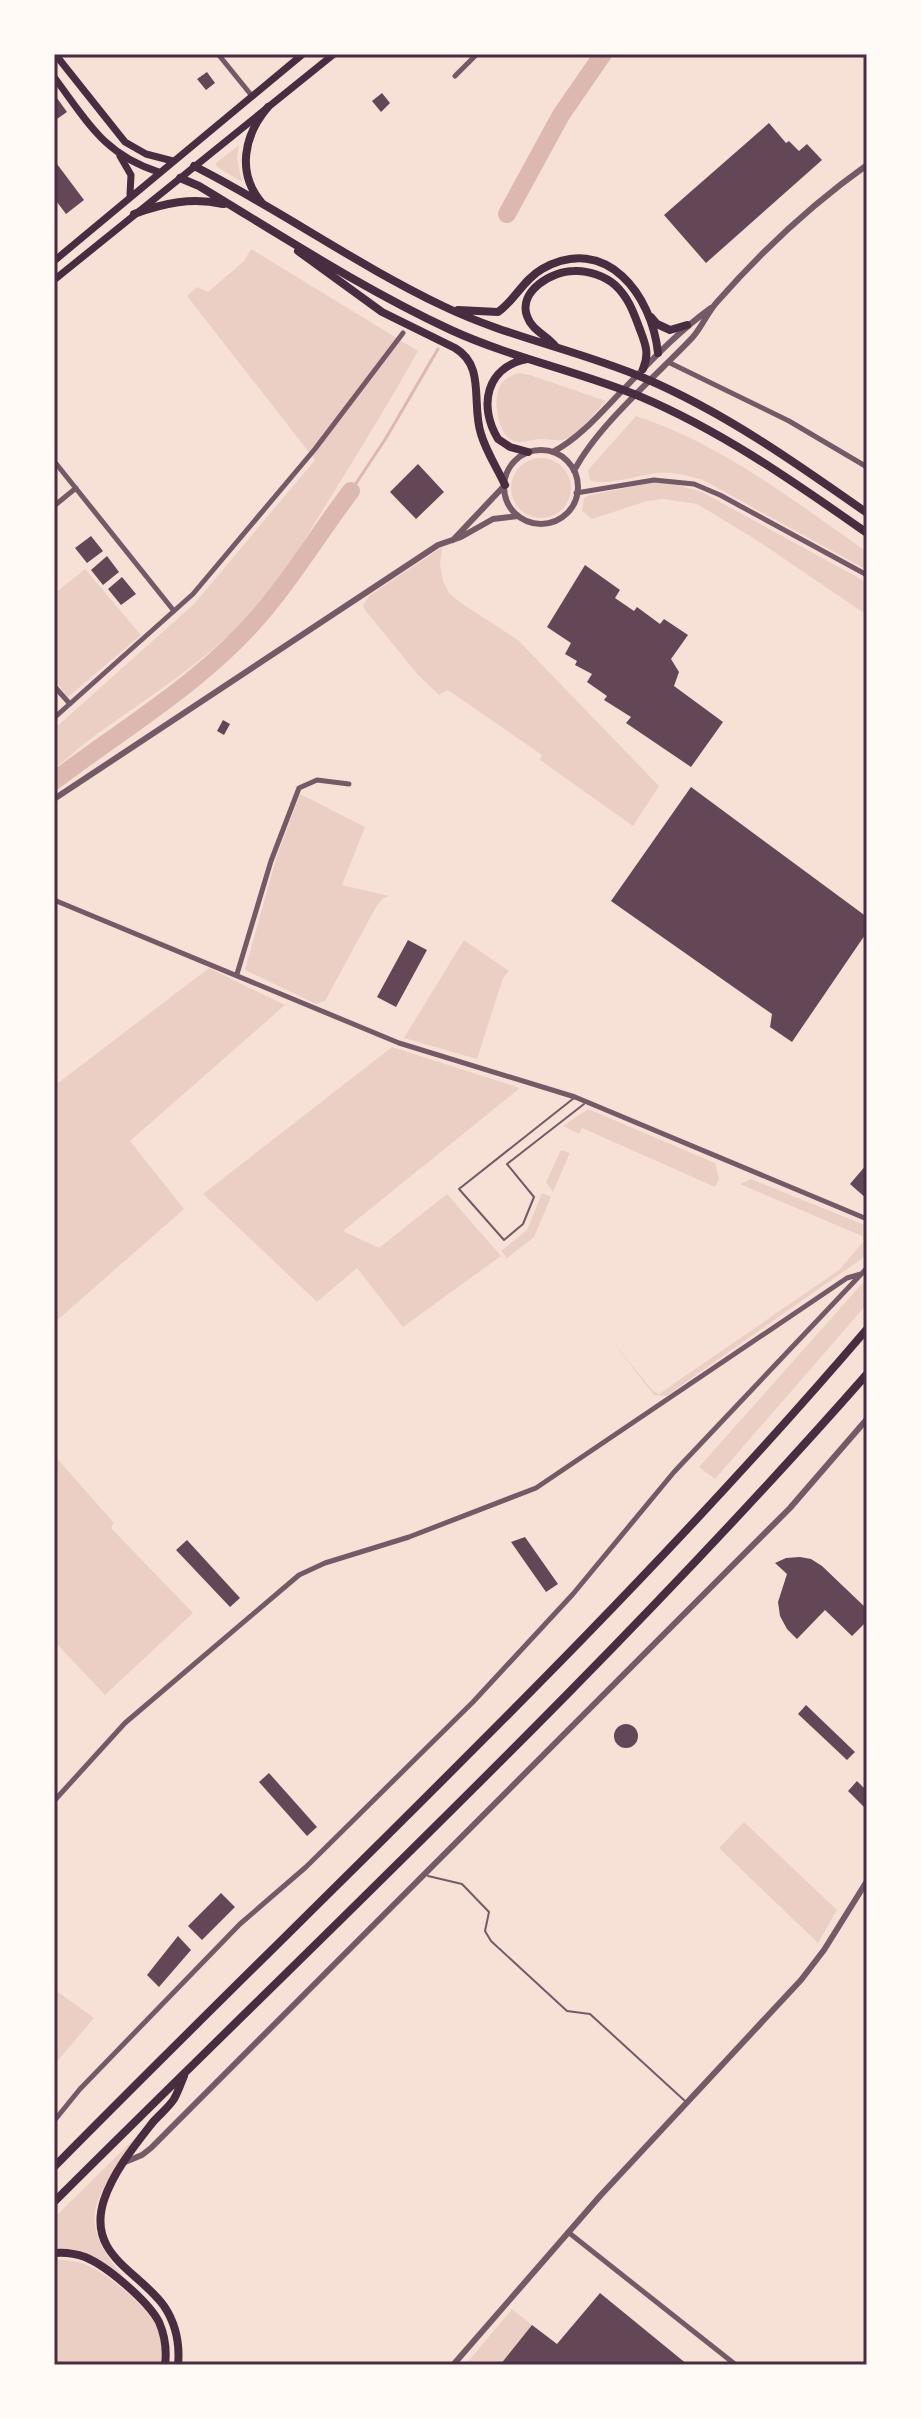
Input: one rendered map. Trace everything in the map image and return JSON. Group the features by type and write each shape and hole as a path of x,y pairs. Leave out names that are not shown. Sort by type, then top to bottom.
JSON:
{"highway":[{"path":"268,107 252,132 245,159 252,189 268,208"},
{"path":"194,166 371,268 453,311 662,386 743,430 867,513"},
{"path":"180,178 408,309 476,340 649,400 713,432 758,458 867,533"},
{"path":"134,214 183,201 234,207"},
{"path":"276,232 344,287 382,312 466,355 476,379 480,433 505,485"},
{"path":"453,311 498,312 537,272 557,262 580,259 603,264 625,277 642,298 658,353"},
{"path":"556,347 548,336 532,327 526,313 526,302 540,283 575,270 613,283 630,303 646,345 647,358 643,369"},
{"path":"648,313 664,328 677,329 687,325"},
{"path":"646,345 658,353"},
{"path":"528,452 510,447 498,439 488,404 492,383 498,373 512,363 532,358"},
{"path":"54,2167 601,1619 867,1329"},
{"path":"54,2202 649,1613 867,1374"},
{"path":"178,2365 177,2334 167,2312 152,2293 125,2271 103,2238 103,2202 112,2179 173,2100 186,2071"},
{"path":"54,2253 70,2253 90,2260 147,2305 162,2331 166,2345 165,2365"}],"main road":[{"path":"55,54 125,142 146,154 194,166"},
{"path":"54,261 303,54"},
{"path":"54,280 334,54"},
{"path":"54,77 99,135 120,156 131,175 132,189 127,199"},
{"path":"120,156 180,178"}],"street":[{"path":"218,54 252,96"},
{"path":"455,76 477,54"},
{"path":"553,452 579,435 687,325 714,306 794,225 867,165"},
{"path":"574,471 593,442 696,334 714,306"},
{"path":"54,718 193,594 315,449 403,333"},
{"path":"658,353 668,362 777,415 867,467"},
{"path":"453,540 505,485 510,467 528,452 541,449 565,459 574,471 576,493 570,509 552,522 534,524 518,516 509,503 505,485"},
{"path":"54,461 174,611"},
{"path":"576,493 654,480 694,484 867,575"},
{"path":"54,506 76,488"},
{"path":"54,799 438,545 493,519 518,516"},
{"path":"54,686 70,704"},
{"path":"237,974 271,861 299,788 317,780 349,784"},
{"path":"54,900 399,1043 575,1097 867,1219"},
{"path":"54,2121 80,2089 240,1924 306,1867 473,1702 573,1594 674,1472 867,1268"},
{"path":"54,1801 135,1714 299,1575 536,1488 847,1278 862,1274"},
{"path":"124,2162 151,2148 488,1811 790,1508 867,1419"},
{"path":"453,2365 568,2232 801,1980 824,1950 867,1881"},
{"path":"568,2232 736,2365"}],"lane":[{"path":"575,1097 459,1189 504,1240 523,1224 534,1197 507,1164 587,1102"},
{"path":"423,1873 462,1884 489,1912 485,1931 491,1941 567,2011 590,2014 686,2102"}],"shaded area":[{"path":"239,145 237,158 242,182 217,167 216,163"},
{"path":"251,249 418,351 301,547 262,601 196,663 54,769 54,729 194,604 315,460 187,296 197,287 208,292 244,261"},
{"path":"518,373 606,401 567,439 514,441 503,430 498,416 497,394 502,383"},
{"path":"636,416 698,442 785,494 867,552 867,570 703,480 665,473 605,482 590,480 588,470"},
{"path":"541,458 553,460 562,467 569,476 569,500 562,509 553,516 541,518 529,516 520,509 513,500 511,488 513,476 520,467 529,460"},
{"path":"651,483 671,483 702,492 867,583 867,615 697,504 664,499 647,501 592,519 582,511 584,498 590,495"},
{"path":"442,547 440,565 449,593 518,640 659,786 633,826 540,760 542,755 448,690 439,695 418,675 365,610 363,605 369,596"},
{"path":"85,569 141,635 68,697 54,680 54,594"},
{"path":"300,794 365,827 342,885 389,896 376,907 325,1001 316,1004 245,970 276,859"},
{"path":"464,940 509,971 503,978 477,1059 404,1038"},
{"path":"209,968 285,1005 130,1141 184,1209 54,1323 54,1086"},
{"path":"392,1047 520,1088 343,1231 379,1248 447,1194 501,1256 403,1327 357,1268 317,1302 203,1194"},
{"path":"588,1109 715,1163 719,1179 715,1187 582,1128 579,1134 563,1126"},
{"path":"561,1150 570,1153 553,1192 546,1182"},
{"path":"751,1179 867,1226 867,1255 666,1396 654,1395 611,1340 653,1391 659,1394 839,1270 864,1241 862,1236 740,1184"},
{"path":"542,1193 551,1197 534,1237 507,1258 501,1251 527,1230"},
{"path":"867,1278 867,1304 715,1479 699,1467"},
{"path":"54,1455 114,1523 111,1528 193,1613 105,1695 54,1641"},
{"path":"744,1822 837,1910 818,1943 719,1848"},
{"path":"54,1989 94,2018 54,2065"},
{"path":"136,2137 103,2190 95,2220 98,2237 107,2255 124,2277 109,2268 54,2250 54,2218"},
{"path":"54,2259 91,2267 137,2302 157,2327 162,2346 161,2365 54,2365"},
{"path":"512,2309 532,2325 500,2365 465,2365"}],"building":[{"path":"207,72 215,83 206,90 197,79"},
{"path":"382,93 390,103 381,112 372,101"},
{"path":"57,98 67,112 54,121 54,101"},
{"path":"769,123 786,143 789,141 799,151 807,144 822,160 706,263 664,215"},
{"path":"54,160 84,200 66,214 54,198"},
{"path":"418,464 444,492 416,519 390,492"},
{"path":"91,536 103,551 87,563 75,548"},
{"path":"107,556 119,572 103,585 91,570"},
{"path":"585,565 620,590 615,598 634,611 637,607 660,624 664,619 688,635 671,659 679,672 674,686 723,722 691,767 626,723 631,717 604,700 607,696 587,682 592,674 575,665 577,661 565,654 571,643 547,627"},
{"path":"122,577 136,594 121,605 108,589"},
{"path":"223,720 230,724 224,735 217,731"},
{"path":"691,787 867,917 867,932 792,1042 770,1027 772,1014 611,901"},
{"path":"408,940 427,950 396,1007 377,997"},
{"path":"867,1164 867,1199 850,1184"},
{"path":"525,1537 558,1584 546,1592 511,1542"},
{"path":"187,1540 240,1598 230,1607 176,1550"},
{"path":"800,1557 822,1566 867,1609 867,1621 852,1636 825,1610 797,1639 787,1629 780,1616 778,1602 787,1574 775,1563"},
{"path":"806,1705 855,1752 847,1760 798,1714"},
{"path":"626,1724 635,1727 638,1736 635,1745 626,1748 617,1745 614,1736 617,1727"},
{"path":"269,1773 317,1827 307,1836 259,1782"},
{"path":"857,1781 867,1791 867,1810 848,1791"},
{"path":"221,1893 235,1907 202,1940 188,1926"},
{"path":"178,1936 191,1950 159,1987 147,1975"},
{"path":"600,2293 688,2365 500,2365 532,2325 557,2344"}],"waterway":[{"path":"507,214 561,115 603,54"},
{"path":"351,491 438,349"},
{"path":"54,781 188,683 238,639 284,585 351,491"}]}
